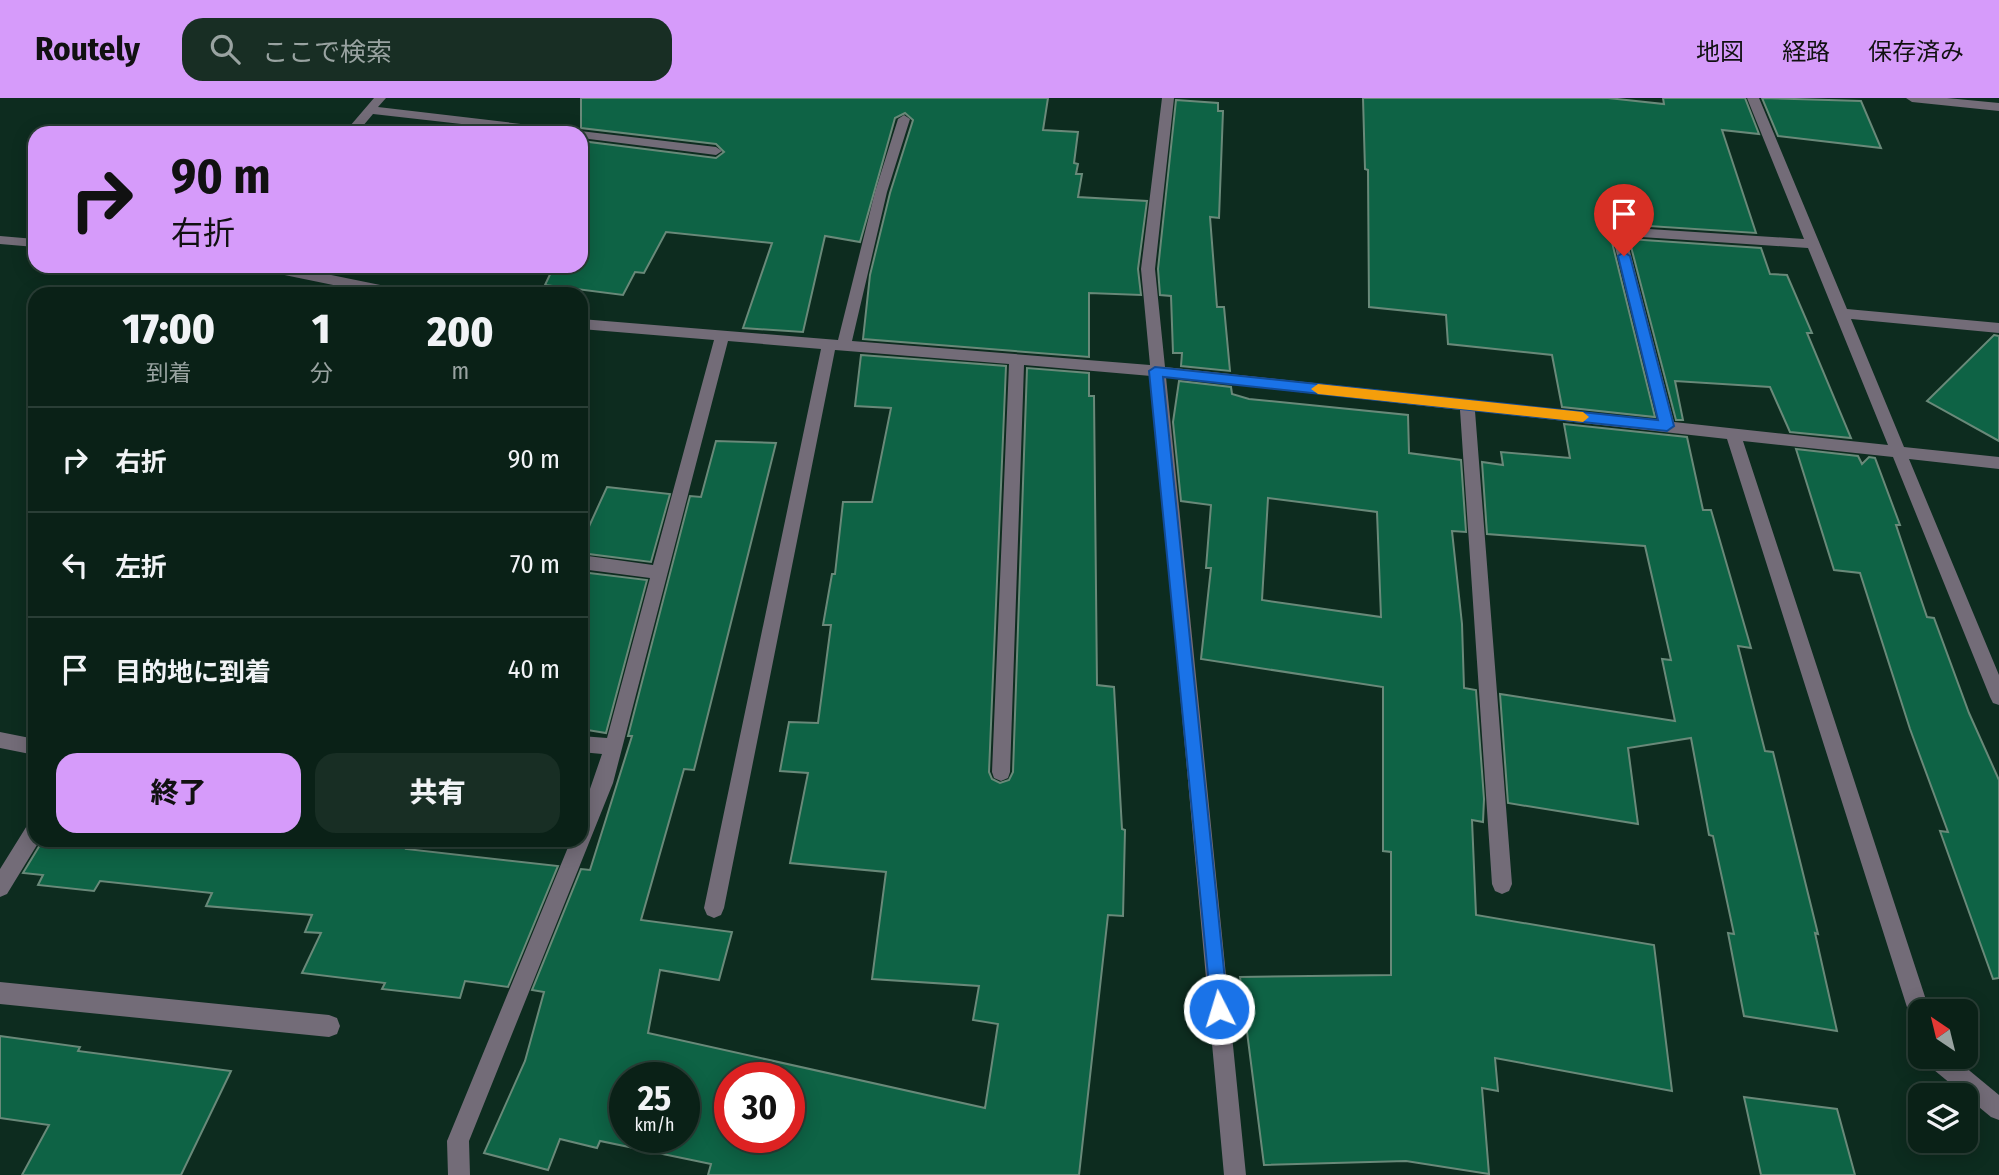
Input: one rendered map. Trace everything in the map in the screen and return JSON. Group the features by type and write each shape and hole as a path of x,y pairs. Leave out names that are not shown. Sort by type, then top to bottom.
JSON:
{"street":[{"path":"356,126 380,98"},
{"path":"1168,98 1148,269 1155,371 1235,1175"},
{"path":"1753,98 1896,452 1999,696"},
{"path":"1912,98 1999,107"},
{"path":"369,110 512,126"},
{"path":"714,908 801,492 836,345 904,119"},
{"path":"588,135 716,151"},
{"path":"1667,426 1618,231 1812,244"},
{"path":"0,240 28,242"},
{"path":"294,273 351,287"},
{"path":"1840,313 1999,328"},
{"path":"588,325 1155,371 1999,463"},
{"path":"588,823 604,783 722,336"},
{"path":"1001,772 1017,360"},
{"path":"1467,405 1502,884"},
{"path":"1733,434 1915,999"},
{"path":"588,563 661,573"},
{"path":"0,740 28,746"},
{"path":"588,745 613,747"},
{"path":"0,887 28,841"},
{"path":"459,1175 458,1141 578,847"},
{"path":"0,993 329,1027"},
{"path":"1951,1069 1999,1109"}],"building":[{"path":"581,98 1048,98 1043,130 1078,132 1074,163 1078,164 1076,174 1082,174 1078,197 1147,201 1138,269 1141,295 1089,293 1089,357 863,339 870,275 890,193 913,120 905,113 895,118 860,242 825,236 803,332 743,328 772,243 666,232 644,273 635,272 623,295 588,291 588,287 545,285 551,273 588,273 588,142 716,158 724,152 716,144 581,126"},
{"path":"1363,98 1608,98 1664,104 1663,98 1745,98 1759,134 1722,130 1756,233 1618,224 1609,230 1655,417 1562,407 1552,355 1448,344 1446,315 1369,307 1368,170 1365,169"},
{"path":"1762,98 1861,101 1881,148 1778,136"},
{"path":"1176,100 1218,103 1218,111 1223,111 1219,218 1210,217 1217,307 1224,307 1230,371 1181,366 1182,353 1173,353 1171,296 1160,295 1158,269"},
{"path":"1629,239 1761,248 1770,274 1787,275 1812,333 1807,333 1851,438 1790,432 1770,387 1675,381 1683,420 1676,420"},
{"path":"1994,335 1999,336 1999,441 1927,401"},
{"path":"861,355 1006,366 989,772 992,779 1000,783 1009,780 1013,772 1027,368 1089,373 1089,396 1094,396 1097,685 1114,687 1122,829 1125,830 1123,916 1108,915 1079,1175 708,1175 711,1164 658,1153 700,1153 700,1062 609,1062 609,1143 600,1141 597,1148 560,1139 548,1170 484,1153 525,1061 544,992 532,990 581,869 590,870 632,736 628,736 690,496 701,497 716,441 776,443 694,770 684,769 641,920 732,932 719,980 660,970 648,1033 778,1062 714,1062 714,1153 805,1153 805,1068 985,1108 998,1024 973,1020 979,986 872,979 886,872 790,863 808,773 780,771 789,722 818,723 831,625 823,625 832,574 835,574 843,502 872,502 891,408 855,406"},
{"path":"1179,381 1231,387 1232,394 1249,399 1408,415 1409,453 1461,460 1466,532 1452,531 1462,624 1464,688 1476,690 1484,799 1483,822 1472,820 1476,915 1654,945 1672,1091 1495,1058 1498,1091 1482,1088 1489,1174 1406,1161 1264,1165 1240,977 1391,975 1391,852 1383,851 1383,687 1201,659 1211,568 1206,568 1211,505 1181,501 1173,422","holes":["1268,498 1377,512 1381,617 1262,600"]},
{"path":"1564,424 1687,437 1703,510 1711,510 1751,648 1738,646 1765,751 1773,752 1818,934 1815,933 1837,1031 1744,1016 1728,933 1734,934 1713,836 1709,835 1691,738 1628,748 1638,824 1508,803 1500,694 1675,721 1662,659 1671,660 1645,546 1487,534 1482,462 1503,465 1501,452 1570,458"},
{"path":"1796,449 1858,456 1862,464 1869,457 1875,458 1900,525 1896,525 1927,617 1934,618 1969,713 1999,780 1999,978 1993,979 1940,831 1948,832 1910,729 1860,573 1834,570"},
{"path":"607,487 670,494 651,562 588,554 588,529"},
{"path":"588,573 647,580 606,733 588,730"},
{"path":"39,847 407,847 406,849 558,866 508,987 465,981 460,998 382,989 385,983 302,973 321,933 305,932 312,915 206,906 212,893 100,881 94,891 38,885 43,875 23,873"},
{"path":"0,1036 80,1047 78,1051 231,1071 181,1175 22,1175 49,1125 0,1118"},
{"path":"1744,1097 1837,1109 1855,1175 1761,1175"}],"slow traffic":[{"path":"1318,389 1583,417"}],"route":[{"path":"1219,1009 1155,371 1667,426 1624,256"}]}
